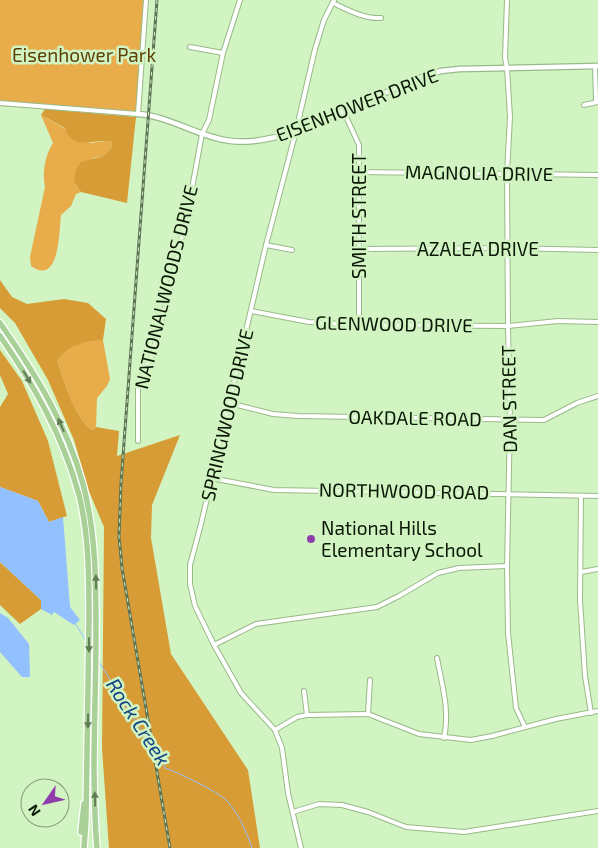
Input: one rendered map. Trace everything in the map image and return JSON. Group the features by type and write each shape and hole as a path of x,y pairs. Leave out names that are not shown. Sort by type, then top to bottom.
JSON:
{"main road":[{"path":"0,323 24,358 62,424 83,484 89,516 95,561 95,793 97,848"},
{"path":"0,336 42,402 67,458 79,495 85,528 89,591 89,673 84,848"},
{"path":"80,848 82,811 86,790"}],"street":[{"path":"138,114 146,0"},
{"name":"NATIONALWOODS DRIVE","path":"138,441 138,386 144,369 151,358 168,297 188,210 202,134 209,120 223,53 240,0"},
{"name":"DAN STREET","path":"507,0 505,58 508,68 510,117 507,173 510,420 507,566 508,634 516,708 525,727"},
{"path":"334,1 358,14 372,19 381,18"},
{"name":"SPRINGWOOD DRIVE","path":"301,848 288,793 282,748 275,730 241,693 214,645 195,606 190,584 190,565 266,245 296,131 314,49 324,20 334,1"},
{"path":"190,46 223,53"},
{"path":"584,105 597,101 597,66"},
{"name":"EISENHOWER DRIVE","path":"0,103 138,114 167,119 217,139 257,141 296,131 422,77 441,71 597,66"},
{"name":"SMITH STREET","path":"343,110 359,145 359,325"},
{"name":"MAGNOLIA DRIVE","path":"359,172 598,175"},
{"path":"266,245 292,250"},
{"name":"AZALEA DRIVE","path":"358,249 507,248 598,250"},
{"name":"GLENWOOD DRIVE","path":"251,311 309,322 359,325 508,326 558,321 598,322"},
{"name":"OAKDALE ROAD","path":"229,403 273,414 298,416 544,420 578,403 598,396"},
{"name":"NORTHWOOD ROAD","path":"211,478 274,490 598,496"},
{"path":"581,496 581,628 585,676 591,713"},
{"path":"214,645 256,624 377,607 400,596 438,573 459,568 507,566"},
{"path":"581,572 598,569"},
{"path":"437,658 447,710 444,738"},
{"path":"368,714 370,680"},
{"path":"304,691 307,715"},
{"path":"275,730 297,717 307,715 368,714 419,734 471,740 556,719 598,711"},
{"path":"293,812 319,804 342,805 406,826 464,832 598,811"}],"green space":[{"name":"Eisenhower Park","path":"0,0 147,0 138,114 0,106"},
{"path":"41,115 90,143 112,142 111,149 103,156 93,158 74,182 81,192 76,194 71,206 61,215 58,243 53,263 48,269 41,270 31,266 30,257 45,187 45,164 53,143"},
{"path":"103,340 110,379 97,398 96,427 93,430 81,419 76,410 57,361 67,350 77,344"}],"shaded area":[{"path":"45,109 136,117 127,203 81,192 74,182 76,170 81,162 103,156 111,149 112,142 79,142 73,140 65,128 41,115"},
{"path":"0,280 12,297 27,304 64,299 88,303 106,319 103,340 72,347 57,361 76,410 87,426 93,430 96,427 119,431 117,456 180,435 152,505 151,538 171,654 248,770 260,848 109,848 102,748 104,527 88,489 74,440 48,380 15,323 0,308"},
{"path":"0,350 22,381 48,441 67,516 49,522 38,501 0,487 0,407 8,394 0,375"},
{"path":"0,562 41,600 41,609 20,624 0,605"}],"water":[{"path":"0,487 38,501 49,522 63,517 70,607 80,620 74,625 54,612 52,615 41,609 41,600 0,562"},
{"path":"0,613 8,618 29,644 30,677 22,677 0,652"}],"waterway":[{"name":"Rock Creek","path":"75,623 86,641"},
{"name":"Rock Creek","path":"99,662 145,736 158,745 165,768 223,797 242,823 252,848"}],"railway":[{"path":"157,0 121,483 119,537 122,568 170,848"}],"place":[{"name":"National Hills Elementary School","path":"311,539"}]}
